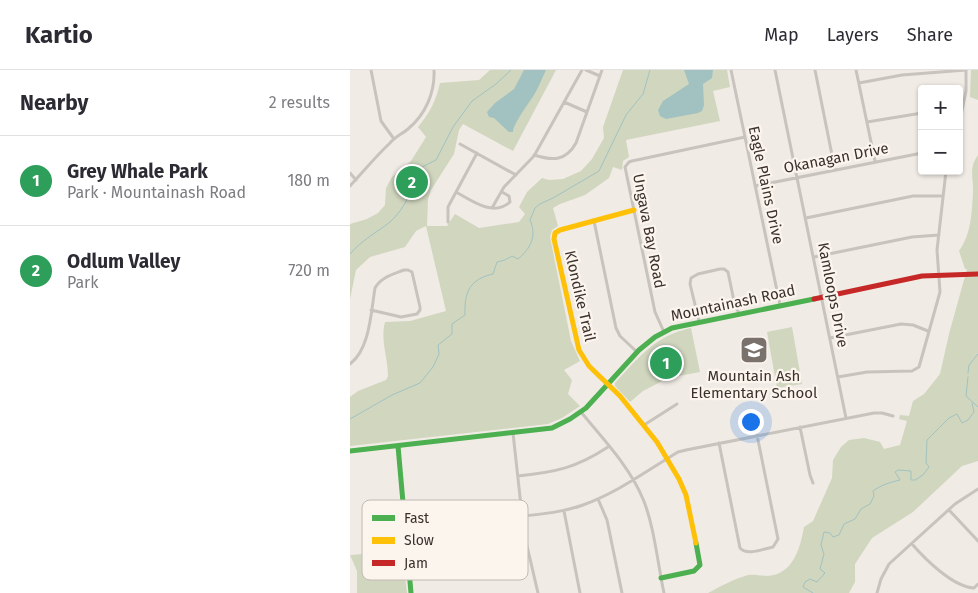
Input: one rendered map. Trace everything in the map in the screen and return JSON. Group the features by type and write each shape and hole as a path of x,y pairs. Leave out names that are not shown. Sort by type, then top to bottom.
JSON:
{"street":[{"path":"371,70 381,121 394,139"},
{"path":"350,186 394,139 415,123 425,109 434,85 434,70"},
{"path":"492,208 502,192 534,155 582,70"},
{"path":"586,70 600,76"},
{"path":"534,155 550,160 568,154 576,143 602,70"},
{"name":"Eagle Plains Drive","path":"731,70 780,305"},
{"name":"Kamloops Drive","path":"776,70 846,418"},
{"path":"815,70 835,170"},
{"path":"856,70 875,161"},
{"path":"859,83 922,71 966,70 967,78 963,103"},
{"path":"564,102 587,112"},
{"path":"867,122 918,114"},
{"name":"Ungava Bay Road","path":"664,332 655,312 625,167 629,162 745,137"},
{"path":"460,144 516,175"},
{"path":"448,222 448,207 478,153"},
{"name":"Okanagan Drive","path":"755,186 918,154"},
{"path":"350,173 356,180"},
{"path":"838,377 867,372 914,370 918,367 940,298 937,255 946,175"},
{"path":"456,192 484,208 505,207 510,202 509,196 502,192"},
{"path":"806,218 913,196 944,196"},
{"path":"634,210 594,221 616,328 620,336 637,352"},
{"name":"Klondike Trail","path":"594,221 560,230 555,233 554,239 577,346 586,362 620,396 644,425 668,458 686,495 700,566 694,571 661,578"},
{"path":"814,257 912,237 939,235"},
{"path":"699,321 690,284 691,278 698,274 720,269 728,272 735,306 740,313"},
{"path":"350,364 363,349 371,310 376,288 379,282 404,270 412,272 420,310 417,314 401,317 371,310"},
{"name":"Mountainash Road","path":"350,451 552,428 581,412 637,352 664,332 699,321 922,276 976,274"},
{"path":"830,338 902,324 913,325 928,331"},
{"path":"644,425 677,404"},
{"path":"581,412 621,462 642,496 647,509 664,593"},
{"path":"528,515 564,511 598,499 682,451 874,413 892,416"},
{"path":"800,427 813,483"},
{"path":"513,433 520,500"},
{"path":"719,443 740,548 742,551 748,552 773,547 778,539 757,436"},
{"path":"398,446 403,500"},
{"path":"518,476 564,470 584,462 608,447"},
{"path":"877,593 881,579 889,564 955,504 978,489"},
{"path":"598,499 607,520 622,593"},
{"path":"949,510 978,541"},
{"path":"564,511 580,593"},
{"path":"912,544 931,566 954,580 970,588 974,588 978,584"},
{"path":"528,556 538,593"},
{"path":"410,580 411,593"}],"green space":[{"path":"490,70 556,70 513,151 463,124 459,130 454,154 431,190 428,199 427,226 447,226 455,214 479,228 519,222 525,214 519,207 527,192 542,178 549,180 563,179 581,171 592,159 604,138 603,127 623,70 727,70 730,87 713,91 720,121 626,140 629,157 623,161 622,170 613,167 609,178 585,195 553,208 558,226 552,230 550,237 571,341 580,361 564,370 572,380 568,394 580,406 562,418 548,424 350,446 350,397 358,391 386,380 388,376 383,335 385,322 410,321 446,311 426,226 416,231 405,247 370,257 356,270 350,299 350,224 367,219 378,213 385,205 386,188 392,177 411,161 426,137 418,127 432,106 440,83 479,80"},
{"path":"971,70 978,70 978,100 970,97"},
{"path":"978,155 978,461 962,466 913,512 872,538 855,564 855,582 849,593 708,593 743,577 750,575 768,576 784,571 794,559 804,527 813,521 832,478 833,460 841,447 849,440 864,438 880,442 884,449 900,445 907,421 899,419 900,415 909,416 913,401 924,394 940,374 967,269 965,269 959,251 966,238 970,223 973,193 972,169"},
{"path":"792,327 802,384 777,388 767,332"},
{"path":"691,328 700,372 668,378 643,391 630,402 615,386 615,383 640,356 657,342 667,336"},
{"path":"362,554 362,580 405,580 407,593 357,593 357,571 350,555"}],"water":[{"path":"524,70 546,70 536,92 513,132 509,132 494,118 489,117 487,112 495,103 514,89"},
{"path":"684,70 713,70 712,78 703,84 704,105 702,111 666,119 660,116 658,110 663,101 689,84"}],"waterway":[{"path":"350,254 396,216 408,197 420,168 436,160 453,127 472,101 496,84 511,70"},
{"path":"350,419 392,395 420,383 433,367 439,354 438,345 452,334 452,324 465,315 467,293 474,283 485,276 493,274 497,262 512,256 518,259 526,251 532,241 533,231 530,220 535,208 599,171 626,115 643,94 650,70"},
{"path":"968,373 969,365 978,354"},
{"path":"968,377 966,396 978,407"},
{"path":"813,593 803,587 805,582 810,579 817,582 825,573 820,569 824,554 821,545 824,532 830,533 833,537 839,535 844,524 855,519 861,509 870,504 874,496 873,491 886,484 900,480 895,472 898,470 911,471 911,480 915,480 923,475 929,467 926,463 927,440 949,418 957,414 962,423 968,420 974,412 972,403"}],"traffic: fast":[{"path":"350,451 552,428 586,408 639,350 655,337 672,328 814,299"},
{"path":"398,446 403,500"},
{"path":"661,578 694,571 700,565 696,543"},
{"path":"410,580 411,593"}],"traffic: slow":[{"path":"634,210 560,230 555,233 554,239 579,350 589,366 620,396 657,442 679,479 686,495 696,543"}],"traffic: jam":[{"path":"814,299 922,276 978,274"}],"place":[{"name":"Odlum Valley","path":"412,182"},
{"name":"Mountain Ash Elementary School","path":"754,350"},
{"name":"Grey Whale Park","path":"666,363"}]}
